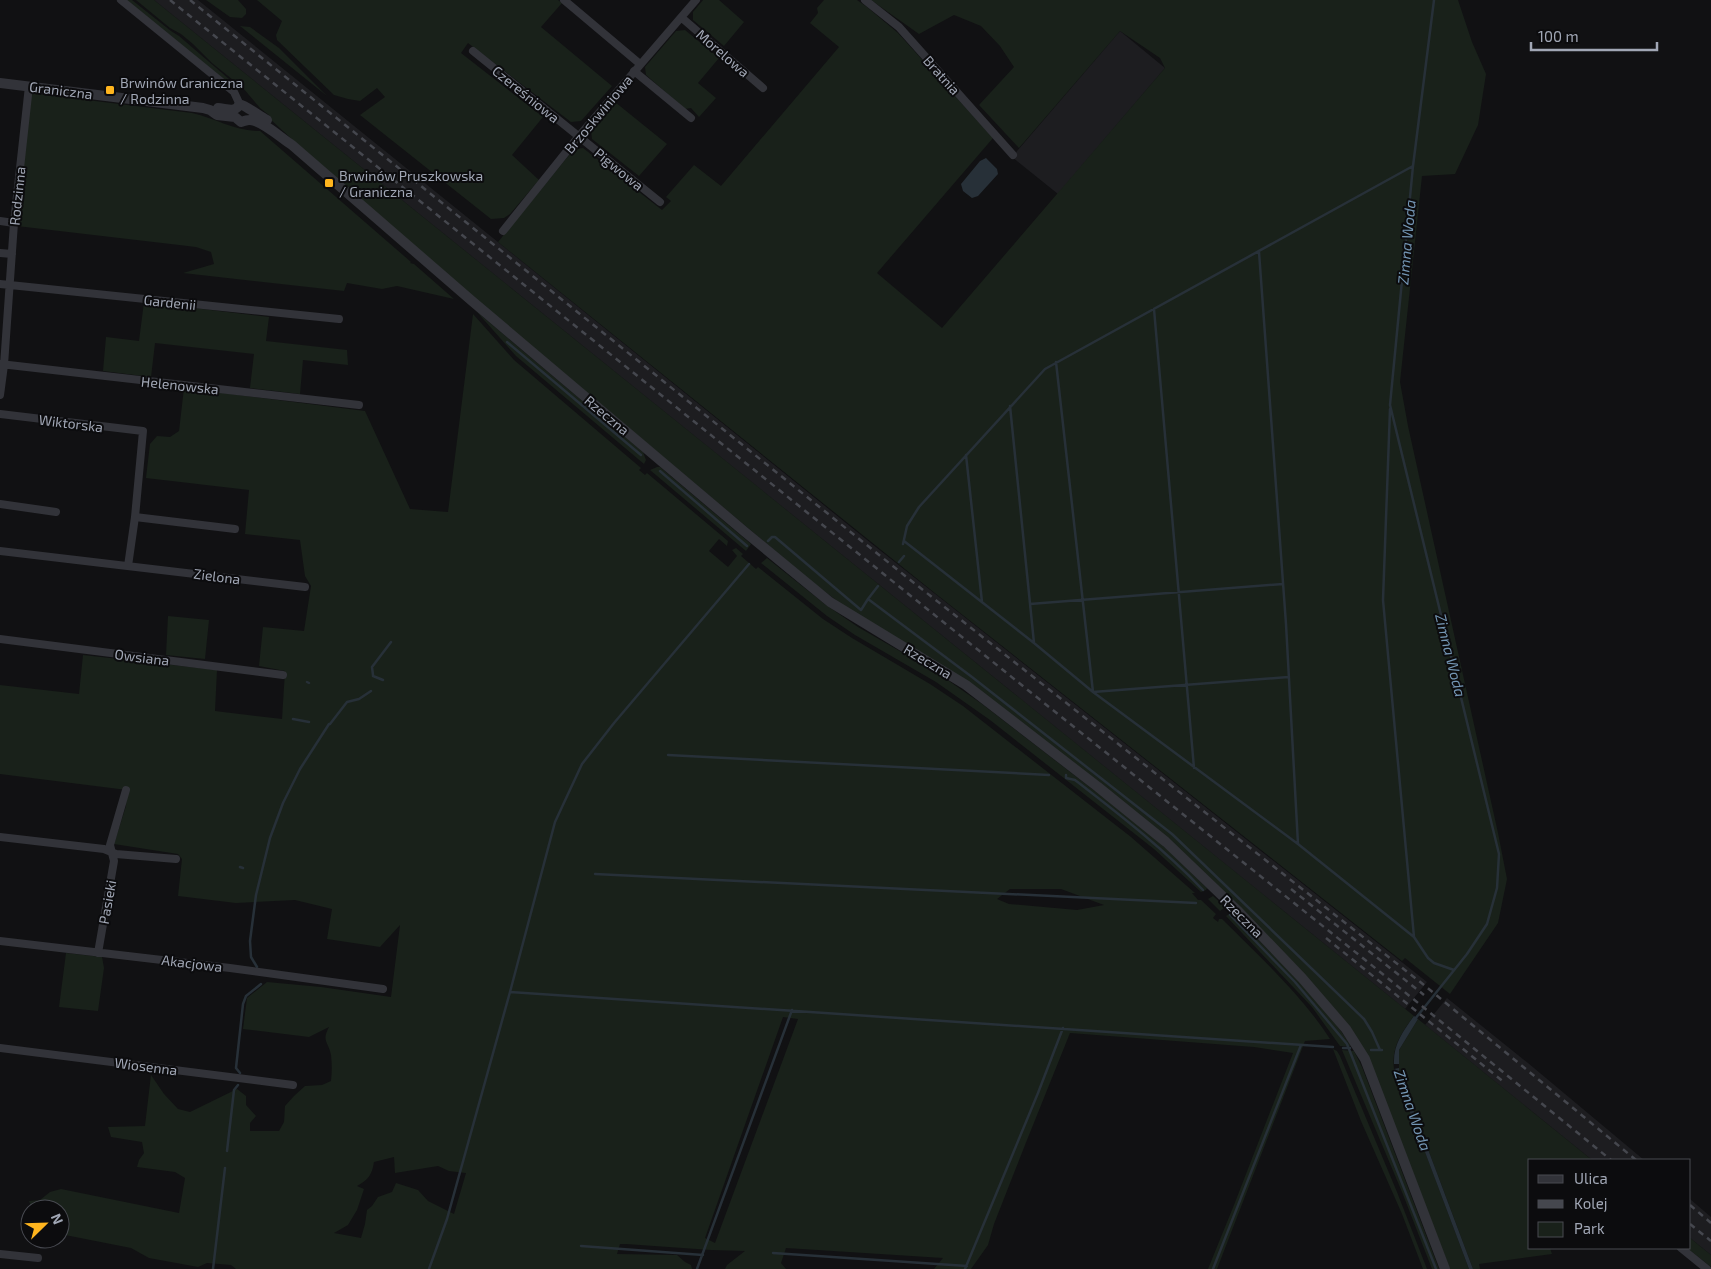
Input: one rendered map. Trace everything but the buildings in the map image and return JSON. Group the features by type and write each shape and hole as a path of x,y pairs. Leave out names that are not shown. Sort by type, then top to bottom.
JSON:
{"street":[{"path":"121,0 232,91 237,111"},
{"path":"564,0 640,64"},
{"name":"Brzoskwiniowa","path":"503,231 578,136 696,0"},
{"name":"Bratnia","path":"865,0 899,27 1013,155"},
{"name":"Morelowa","path":"682,18 764,88"},
{"name":"Czereśniowa","path":"473,51 578,136"},
{"path":"634,71 691,118"},
{"name":"Graniczna","path":"0,83 210,110 218,108 237,111 241,122 249,115"},
{"name":"Rodzinna","path":"0,394 14,223 29,86"},
{"name":"Rzeczna","path":"237,111 247,106 249,115 275,125 292,145 486,313 830,602 959,681 1005,715 1166,842 1237,910 1315,992 1358,1046 1382,1102 1445,1269"},
{"name":"Pigwowa","path":"578,136 660,202"},
{"path":"0,221 14,223"},
{"path":"0,253 12,254"},
{"name":"Gardenii","path":"0,284 339,319"},
{"name":"Helenowska","path":"2,364 359,405"},
{"name":"Wiktorska","path":"0,414 143,431 135,517"},
{"path":"0,504 56,512"},
{"path":"128,566 135,517 235,529"},
{"name":"Zielona","path":"0,551 306,587"},
{"name":"Owsiana","path":"0,639 283,675"},
{"name":"Pasieki","path":"98,952 114,863 110,845 126,790"},
{"path":"0,837 176,859"},
{"name":"Akacjowa","path":"0,941 230,968 383,989"},
{"name":"Wiosenna","path":"0,1048 293,1085"},
{"path":"1681,1249 1707,1269"},
{"path":"0,1254 38,1258"}],"shaded area":[{"path":"154,0 198,0 872,544 1427,982 1405,1009"},
{"path":"1120,31 1165,68 1058,194 1012,157"},
{"path":"1447,998 1643,1159 1591,1159 1425,1025"},
{"path":"1691,1200 1711,1217 1711,1255 1691,1239"}],"green space":[{"path":"126,0 132,0 179,36 236,85 237,90"},
{"path":"136,0 154,0 1414,1016 1398,1040 1394,1054 1394,1069 1469,1269 1450,1269 1370,1062 1300,969 1069,759 817,586 486,308 295,142 269,118 270,116 260,108 243,88 212,63 193,44"},
{"path":"206,0 238,0 246,9 246,14 242,18 230,17"},
{"path":"257,0 558,0 562,3 541,27 612,86 581,121 571,122 468,43 461,53 543,117 512,155 539,180 510,214 504,218 491,219 360,115 385,97 377,88 360,101 334,95 277,40 276,35 282,21"},
{"path":"703,0 719,0 744,22 724,46 693,20 693,12"},
{"path":"824,0 857,0 867,7 898,33 993,138 877,273 942,328 1165,68 1160,58 1120,31 1019,148 979,105 1014,67 1000,46 981,26 954,15 919,34 871,0 1458,0 1472,42 1486,74 1478,125 1455,174 1422,176 1400,382 1507,879 1498,923 1450,994 1405,958 1402,961 936,594 498,242 574,149 583,148 662,210 671,201 666,197 694,165 721,186 839,47 810,23 818,13 817,8"},
{"path":"240,26 250,27 279,48 327,96"},
{"path":"685,30 719,58 698,83 716,98 699,117 691,108 685,109 646,75 645,67 676,31"},
{"path":"30,93 192,113 234,127 260,131 410,263 414,264 454,299 397,286 382,289 347,283 344,291 183,273 214,264 211,252 196,247 17,226"},
{"path":"615,102 667,144 639,176 592,139 591,130"},
{"path":"144,302 269,317 266,341 347,350 348,365 303,360 300,394 250,388 254,354 155,343 151,377 103,371 106,337 139,341"},
{"path":"477,312 643,452 646,460 644,464 516,356"},
{"path":"473,314 514,360 641,468 639,470 645,475 647,473 728,541 727,546 719,539 709,551 728,567 737,556 732,550 736,548 743,554 741,556 756,569 758,567 823,619 963,706 1131,837 1195,893 1192,893 1216,914 1213,918 1218,922 1219,919 1222,919 1293,991 1319,1022 1330,1039 1305,1041 1217,1269 1208,1269 1293,1053 1254,1047 1070,1033 994,1224 988,1245 971,1269 934,1269 943,1258 786,1248 781,1263 786,1269 725,1269 727,1265 745,1251 620,1244 617,1254 677,1255 691,1265 692,1269 236,1269 231,1265 207,1263 198,1267 149,1258 131,1248 70,1236 70,1199 41,1199 50,1192 61,1189 179,1213 185,1178 175,1172 137,1167 144,1153 142,1142 111,1137 108,1127 145,1126 151,1075 164,1094 178,1109 190,1112 237,1089 246,1096 246,1105 256,1116 250,1123 250,1131 279,1131 284,1122 285,1106 294,1096 305,1086 322,1085 331,1081 331,1055 326,1039 329,1027 309,1037 243,1029 247,998 267,982 321,987 391,997 400,925 380,947 327,939 332,909 295,900 236,903 178,896 182,859 178,854 114,844 126,806 127,790 0,774 0,685 79,694 83,655 217,670 215,711 282,719 285,671 259,666 263,627 304,631 311,586 305,576 300,540 245,534 249,490 146,478 150,444 157,436 170,437 179,431 184,388 365,411 410,509 448,512","holes":["1010,889 1061,889 1104,905 1077,910 1009,904 997,899","783,1017 798,1019 715,1243 705,1238","394,1157 395,1173 438,1166 449,1171 466,1173 454,1214 428,1201 418,1190 396,1183 392,1192 378,1197 367,1210 361,1238 334,1233 348,1225 357,1210 364,1189 357,1186 369,1177 374,1162"]},
{"path":"660,467 751,544 746,551 650,470"},
{"path":"767,558 826,605 858,627 936,672 982,704 1139,825 1168,850 1207,888 1206,890 1201,892 1154,849 990,720 936,682 855,635 827,616 761,563"},
{"path":"168,616 209,620 205,659 166,655"},
{"path":"1213,896 1224,906 1220,911 1208,899"},
{"path":"1231,913 1310,993 1339,1028 1351,1046 1340,1046 1312,1007 1226,916"},
{"path":"66,953 102,957 104,968 98,1011 59,1007"},
{"path":"1418,1019 1591,1159 1528,1159 1528,1249 1550,1249 1552,1254 1479,1264 1480,1269 1473,1269 1399,1072 1399,1050"},
{"path":"1333,1049 1340,1056 1427,1269 1423,1269"},
{"path":"1342,1050 1354,1051 1362,1067 1439,1269 1432,1269 1402,1192"},
{"path":"1691,1239 1711,1255 1711,1267 1688,1249 1691,1249"}],"water":[{"path":"986,158 997,169 998,174 978,196 972,198 963,191 961,184 980,161"},
{"path":"1414,1016 1418,1019 1399,1050 1399,1064 1394,1064 1397,1044"},
{"path":"1399,1068 1473,1269 1469,1269 1402,1091 1394,1069"}],"waterway":[{"name":"Zimna Woda","path":"1415,1019 1467,954 1487,924 1497,888 1499,854 1390,405 1413,166 1434,0"},
{"path":"903,544 907,526 919,507 1045,369 1413,166"},
{"path":"1259,252 1286,624 1298,844"},
{"path":"1154,309 1194,768"},
{"path":"507,342 641,455"},
{"path":"1056,362 1093,692 1288,677"},
{"path":"1010,406 1034,643"},
{"path":"1390,409 1383,600 1414,937 1428,958 1434,963 1454,970"},
{"path":"966,455 982,602"},
{"path":"660,471 747,546"},
{"path":"768,541 775,537 861,610 868,599 972,677 1172,834 1364,1019 1380,1050"},
{"path":"904,541 1093,692 1298,844 1414,937"},
{"path":"899,562 904,556"},
{"path":"429,1269 447,1219 555,822 582,764 614,723 749,564"},
{"path":"1030,604 1283,584"},
{"path":"868,599 878,586"},
{"path":"373,675 372,667 391,642"},
{"path":"373,676 383,680"},
{"path":"330,724 347,702 359,699 371,691"},
{"path":"293,719 309,722"},
{"path":"257,967 251,957 250,941 256,895 270,838 283,803 300,769 329,724"},
{"path":"668,755 1049,775"},
{"path":"1066,775 1066,778 1075,780 1141,833 1173,860 1203,890"},
{"path":"595,874 1196,903"},
{"path":"1230,915 1295,982 1347,1044 1436,1269"},
{"path":"240,1073 236,1068 243,1004 246,996 261,984"},
{"path":"510,992 1333,1047"},
{"path":"697,1269 792,1010"},
{"path":"965,1269 1063,1028"},
{"path":"1213,1269 1301,1045"},
{"path":"1343,1048 1350,1048"},
{"path":"1371,1050 1382,1050"},
{"path":"227,1151 234,1090 238,1085"},
{"path":"213,1269 225,1168"},
{"path":"581,1246 703,1255"},
{"path":"773,1253 967,1266"}],"railway":[{"path":"170,0 1369,963 1610,1159"},
{"path":"190,0 904,575 1424,985 1635,1159"},
{"path":"1291,889 1424,995"},
{"path":"1326,938 1505,1083"},
{"path":"1691,1206 1711,1223"},
{"path":"1691,1225 1711,1241"}],"place":[{"name":"Brwinów Graniczna / Rodzinna","path":"110,90"},
{"name":"Brwinów Pruszkowska / Graniczna","path":"329,183"}]}
